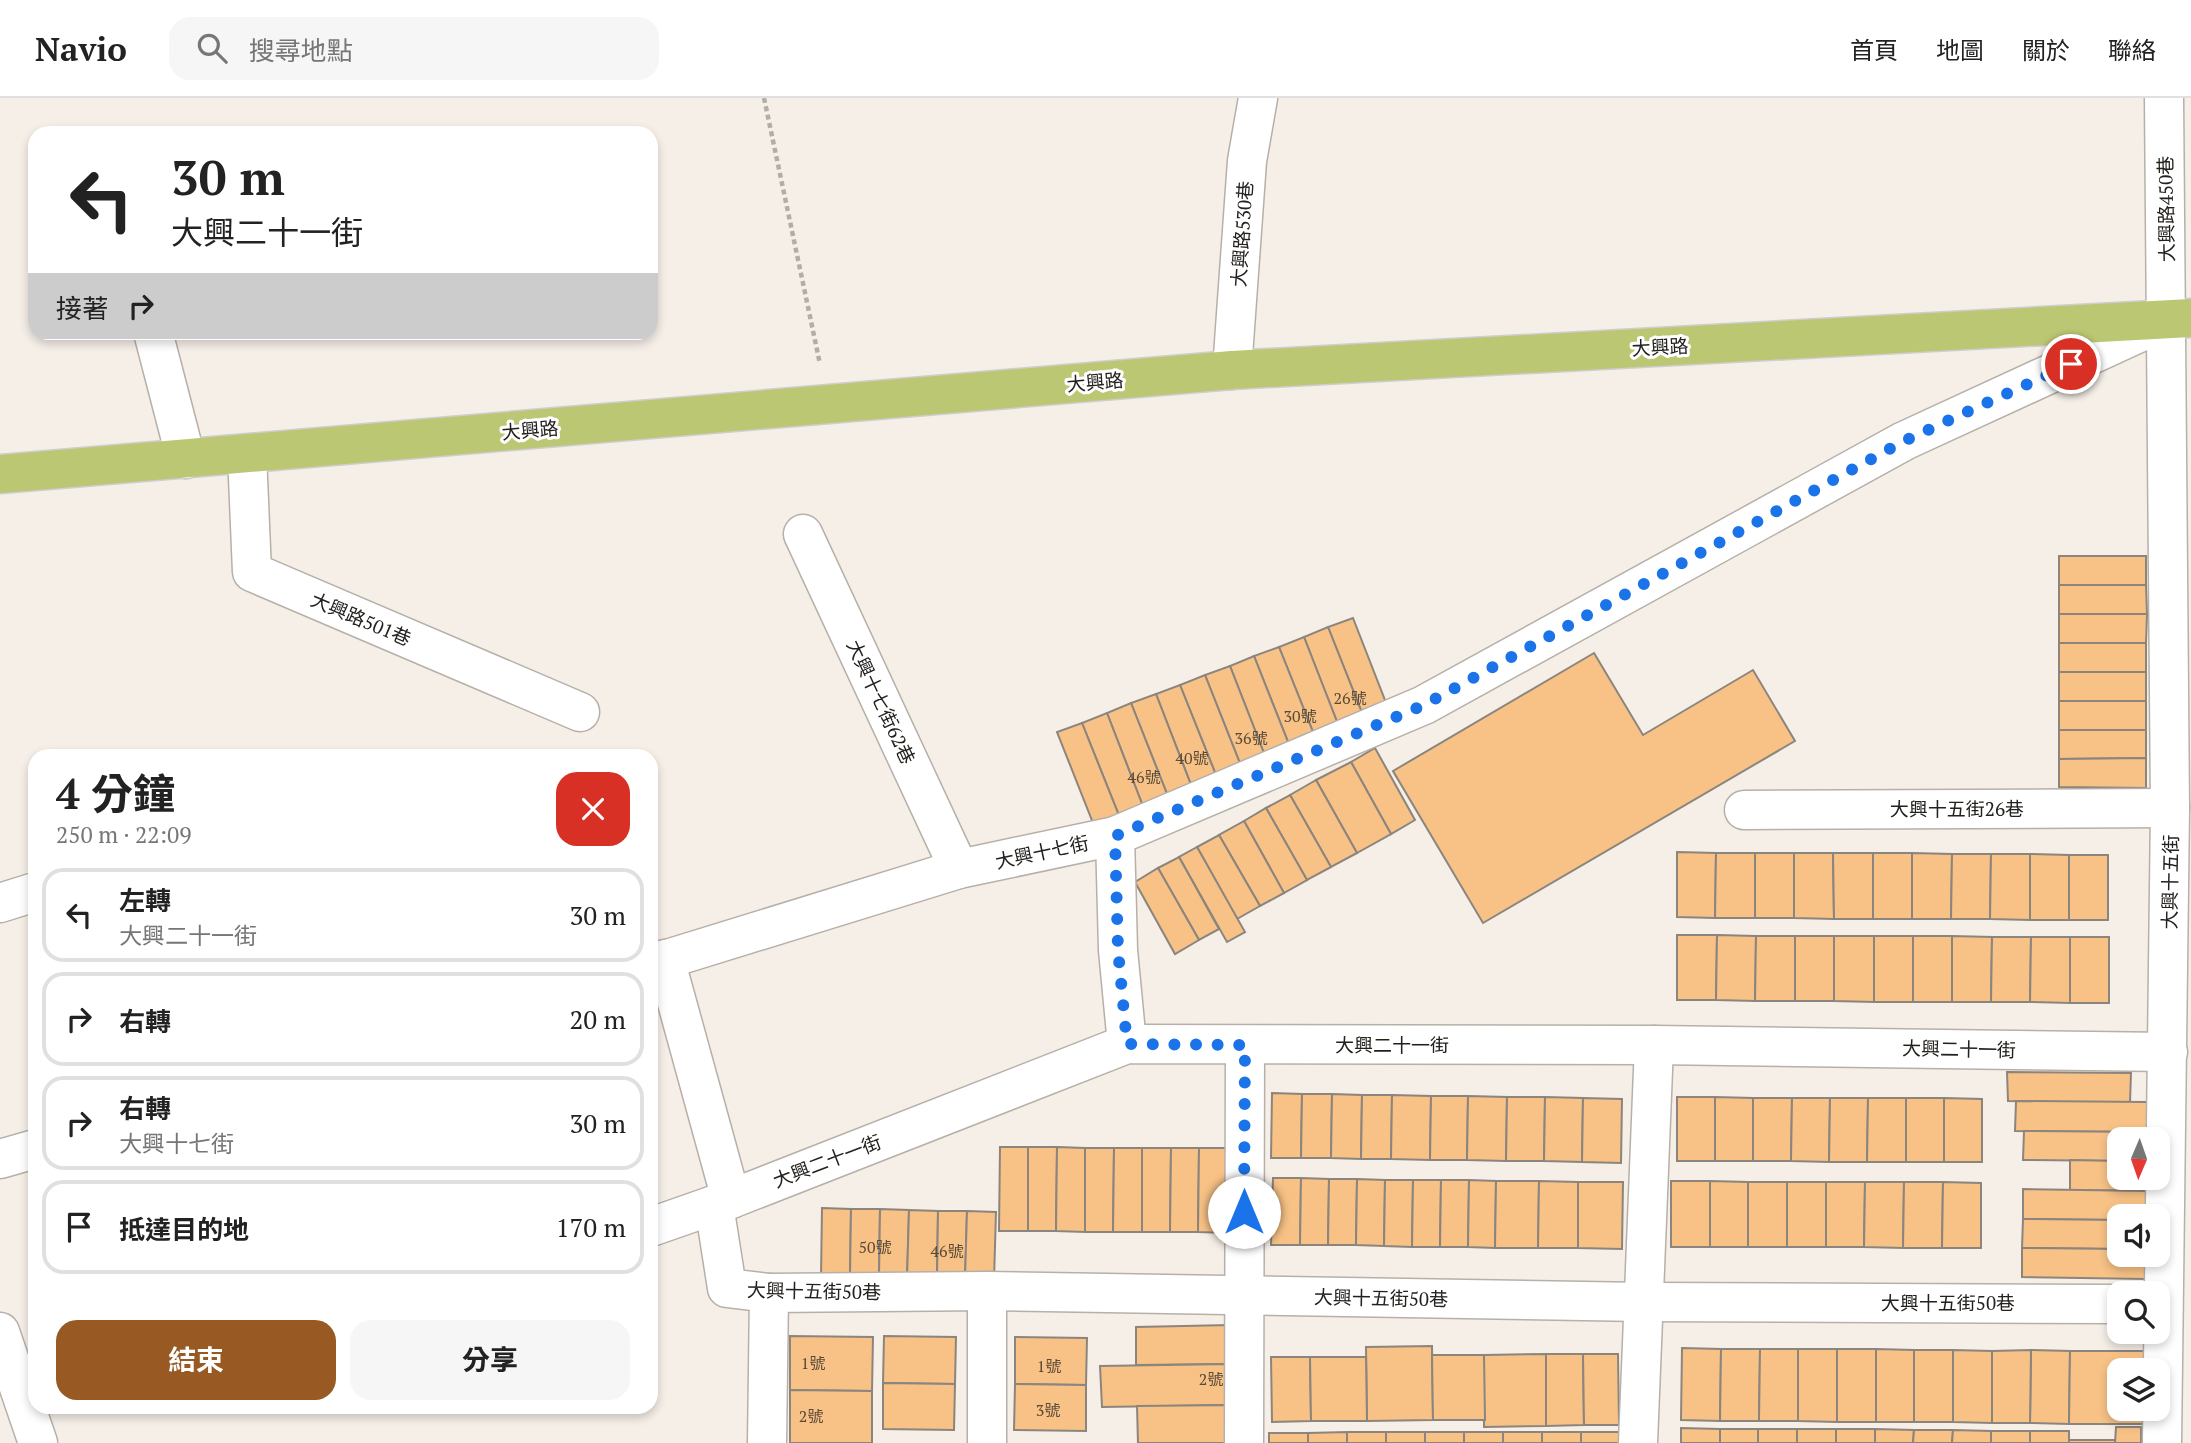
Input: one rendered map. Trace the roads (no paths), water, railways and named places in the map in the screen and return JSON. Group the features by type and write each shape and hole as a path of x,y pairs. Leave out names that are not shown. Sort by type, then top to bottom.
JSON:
{"main road":[{"name":"大興路","path":"0,474 1232,370 2179,319"}],"street":[{"name":"大興路530巷","path":"1232,370 1247,161 1258,98"},
{"name":"大興路450巷","path":"2164,98 2179,319"},
{"name":"大興十五街","path":"2162,1281 2168,1052 2179,319"},
{"name":"大興十七街","path":"658,962 959,869 1115,836 1424,705 1904,441 2179,319"},
{"path":"155,340 186,459"},
{"name":"大興路501巷","path":"247,454 251,572 580,712"},
{"name":"大興十七街62巷","path":"803,534 959,869"},
{"name":"大興十五街26巷","path":"1744,810 2171,808"},
{"path":"1115,836 1118,950 1127,1044"},
{"path":"0,903 28,894"},
{"path":"658,962 723,1202"},
{"name":"大興二十一街","path":"658,1225 723,1202 1127,1044 1654,1045 2168,1052"},
{"path":"1244,1443 1245,1045"},
{"path":"1638,1443 1654,1045"},
{"path":"0,1159 28,1151"},
{"name":"大興十五街50巷","path":"723,1202 727,1288 769,1293 987,1291 1643,1302 2107,1304"},
{"path":"987,1291 987,1443"},
{"path":"767,1443 769,1293"},
{"path":"0,1332 16,1370 28,1410"},
{"name":"大興十五街","path":"2161,1344 2162,1443"},
{"path":"29,1414 38,1443"}]}
